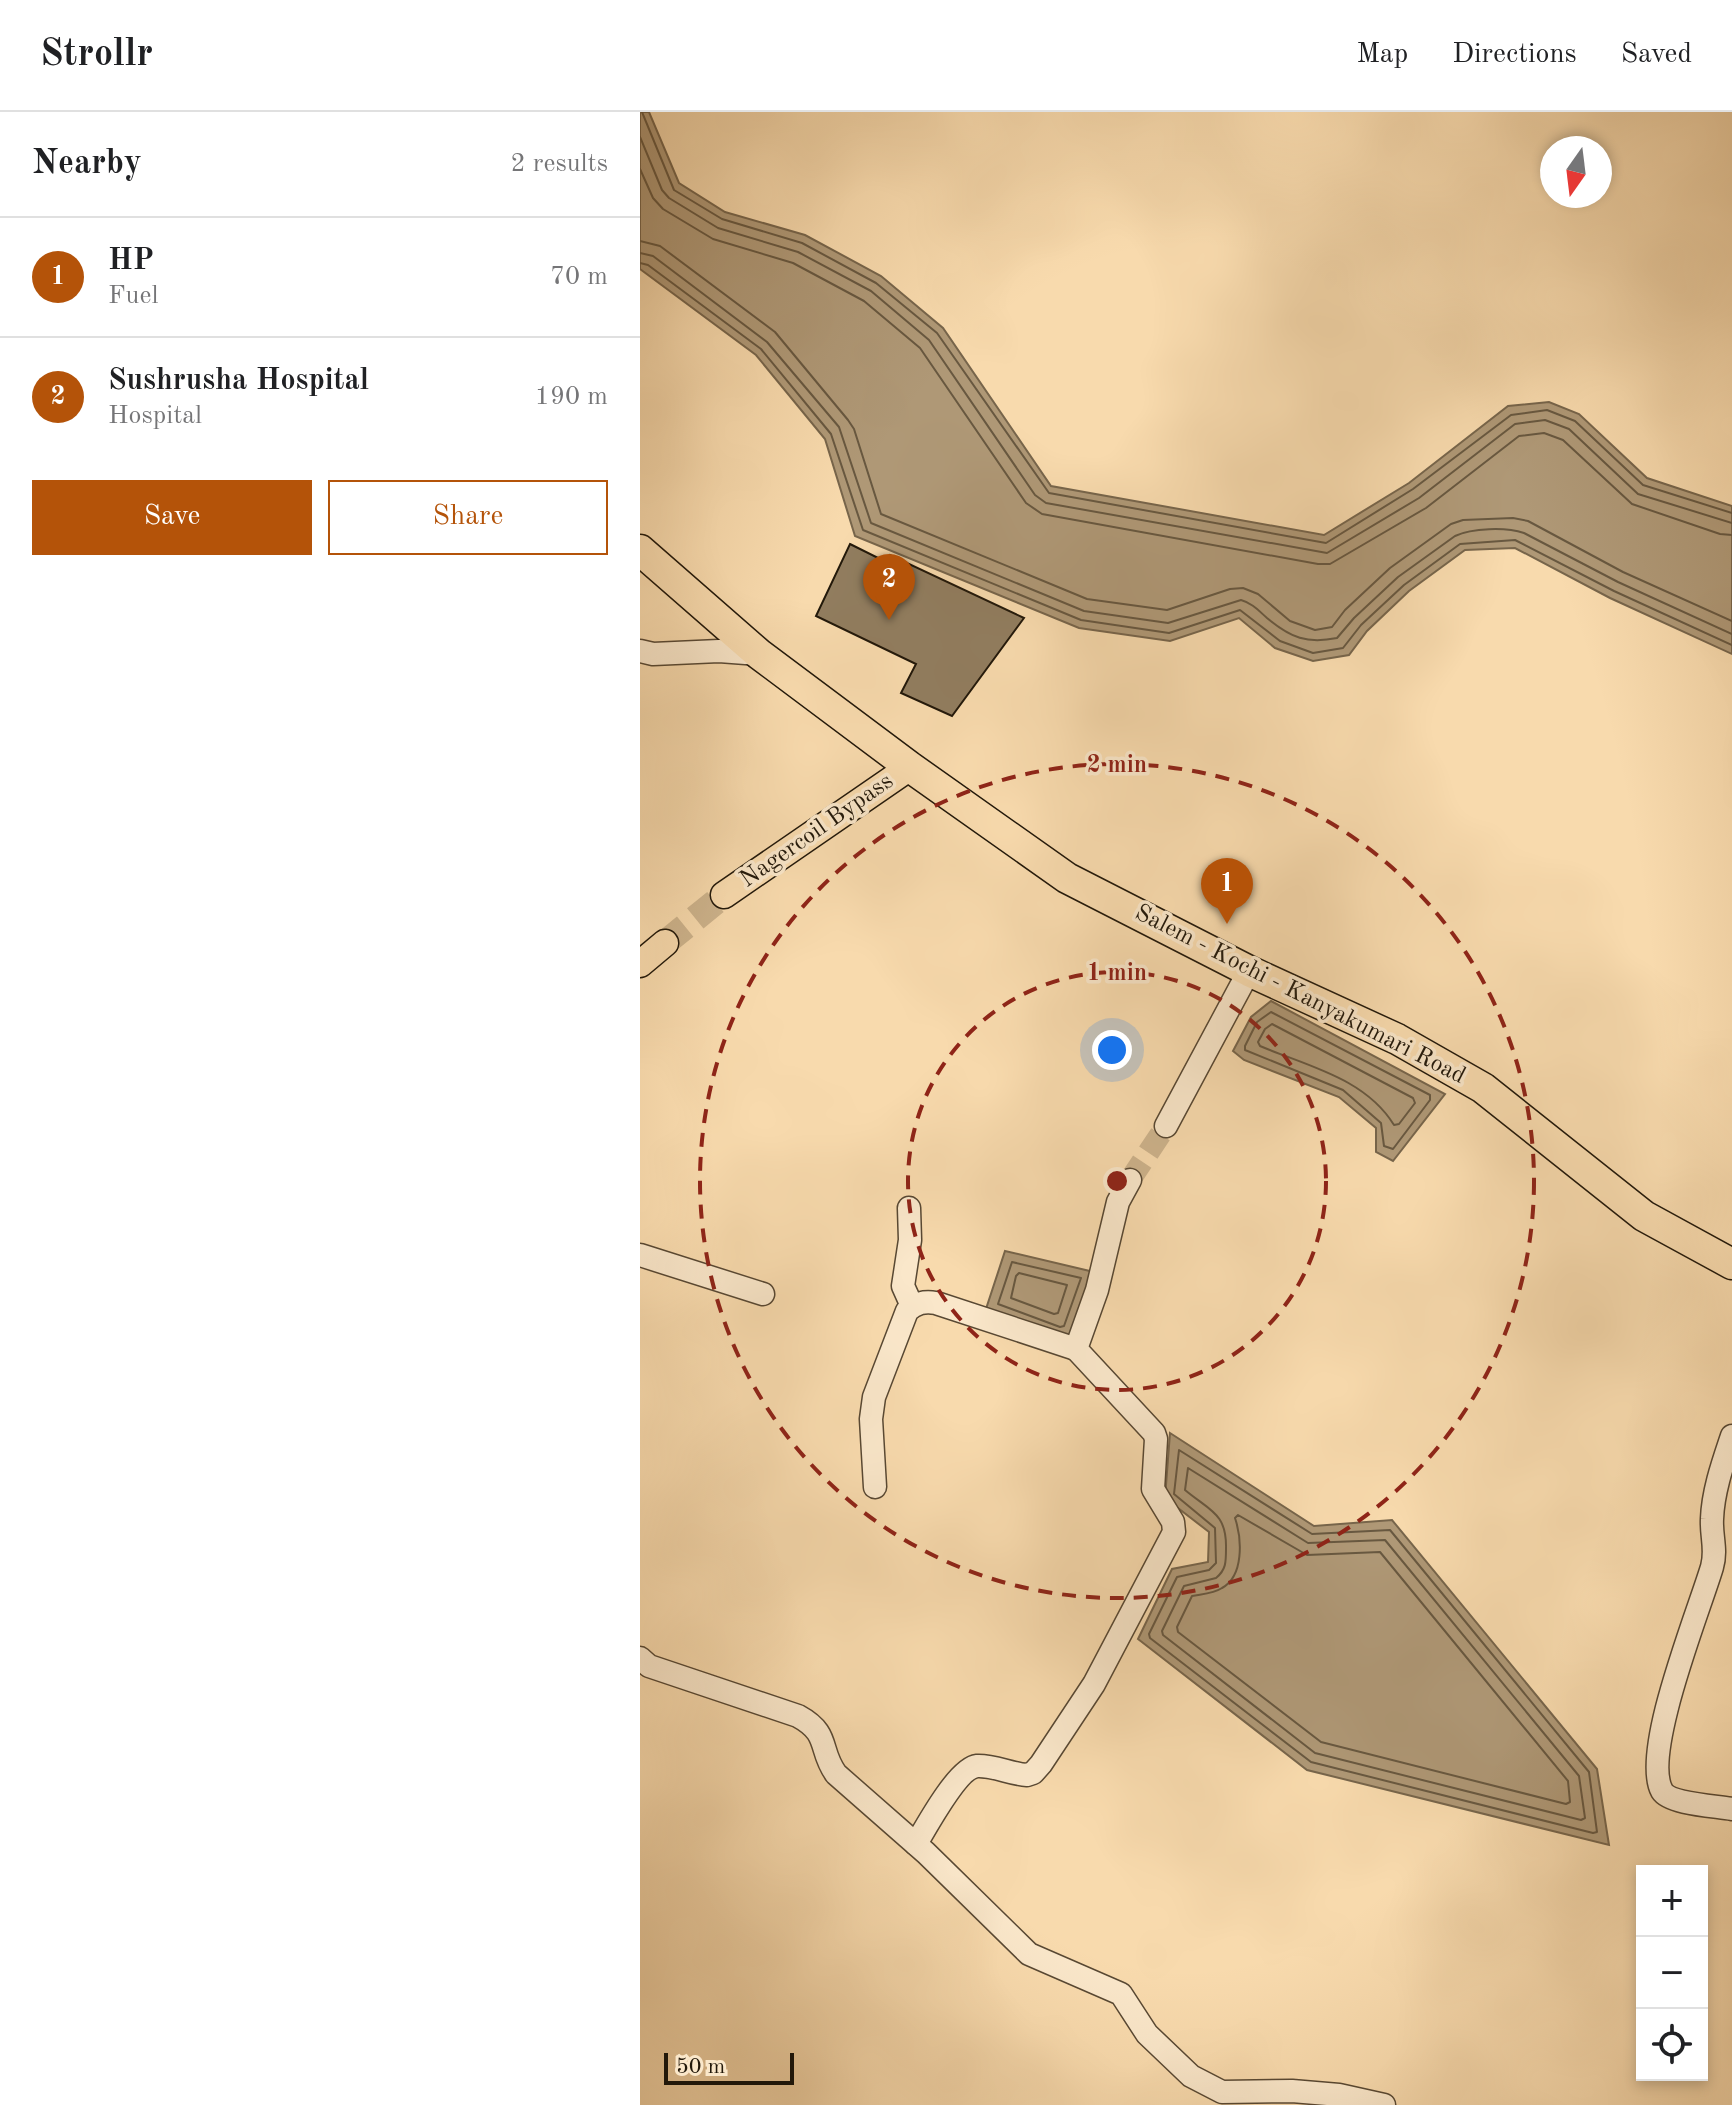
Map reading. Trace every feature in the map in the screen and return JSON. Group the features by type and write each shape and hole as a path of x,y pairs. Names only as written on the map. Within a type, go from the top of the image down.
{"highway":[{"name":"Salem - Kochi - Kanyakumari Road","path":"640,550 759,654 910,767 1067,878 1249,971 1397,1039 1483,1088 1644,1216 1732,1264"}],"main road":[{"name":"Nagercoil Bypass","path":"724,895 910,767"},
{"path":"640,964 665,943"}],"street":[{"path":"640,651 653,654 719,651 759,654"},
{"path":"1166,1126 1249,971"},
{"path":"1076,1349 1097,1290 1118,1202 1130,1180"},
{"path":"909,1208 911,1229 903,1286 912,1306"},
{"path":"640,1255 763,1294"},
{"path":"875,1487 871,1419 874,1397 907,1311 912,1306 936,1303 1076,1349 1154,1433 1153,1489 1173,1522 1174,1532 1094,1684 1036,1769 1027,1775 978,1766 970,1769 937,1809 916,1844"},
{"path":"1732,1436 1713,1503 1711,1522 1715,1554 1660,1731 1658,1771 1662,1790 1672,1798 1732,1809"},
{"path":"640,1658 649,1666 798,1716 814,1725 836,1774 916,1844 1029,1954 1121,1994 1147,2034 1191,2076 1228,2098 1292,2091 1339,2095 1384,2105"}],"water":[{"path":"640,112 649,112 679,183 725,212 805,235 881,276 943,328 1051,486 1324,535 1409,483 1508,406 1549,402 1579,414 1647,478 1732,506 1732,654 1610,598 1515,548 1465,550 1409,591 1367,631 1349,655 1313,661 1275,648 1239,618 1170,641 1079,628 855,536 825,439 756,355 640,269"},
{"path":"1271,1001 1445,1094 1393,1161 1376,1152 1376,1128 1339,1097 1244,1060 1233,1051 1251,1017"},
{"path":"1005,1251 1094,1272 1068,1339 986,1309"},
{"path":"1170,1433 1314,1526 1392,1520 1597,1769 1609,1845 1307,1770 1138,1639 1172,1569 1208,1562 1209,1532 1165,1498"}],"building":[{"path":"850,544 886,562 890,555 1024,618 952,716 901,693 916,664 816,616"}],"tunnel":[{"path":"665,943 724,895"},
{"path":"1130,1180 1166,1126"}],"place":[{"name":"Sushrusha Hospital","path":"889,620"},
{"name":"HP","path":"1227,924"}]}
